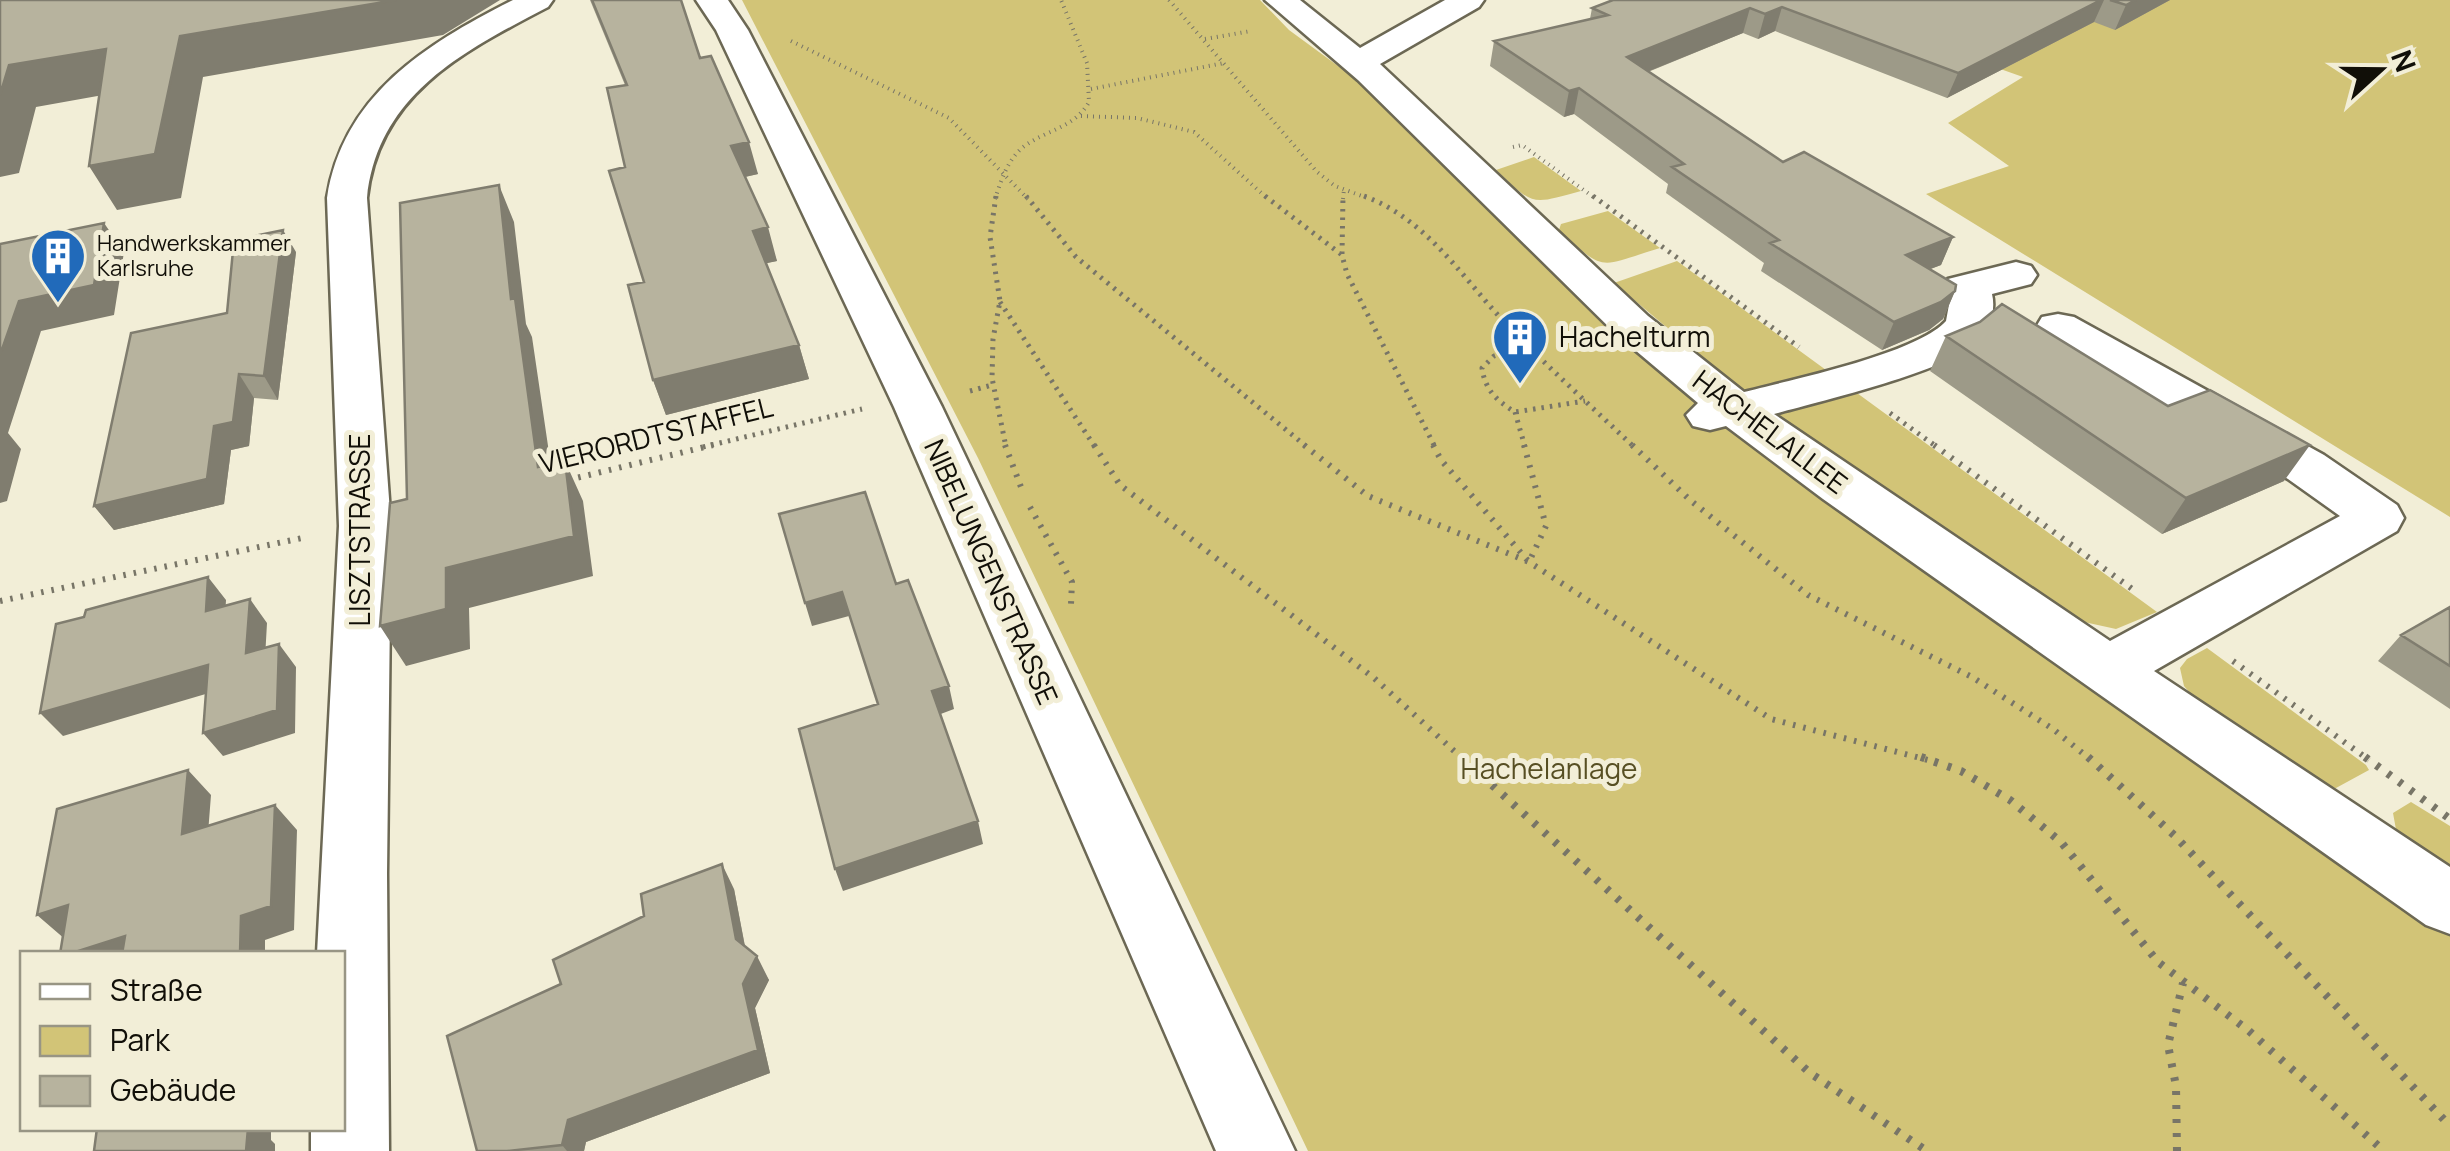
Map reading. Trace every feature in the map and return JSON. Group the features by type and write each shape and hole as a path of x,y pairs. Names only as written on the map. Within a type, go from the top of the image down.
{"street":[{"name":"LISZTSTRASSE","path":"350,1151 353,874 365,526 348,198 351,162 367,129 392,97 421,71 481,30 538,0"},
{"name":"HACHELALLEE","path":"1281,0 1357,63 1723,412 1841,487 2450,904"},
{"path":"1357,63 1468,0"},
{"name":"NIBELUNGENSTRASSE","path":"722,15 912,397 1256,1151"},
{"path":"1723,412 1946,343 1960,336 1971,316 1972,298 1963,288 2016,275"},
{"path":"2058,328 2306,467 2378,518 2107,670"}],"path":[{"path":"1022,490 1002,445 996,416 993,337 1000,302 990,220 1016,154 1080,116 1088,104 1091,89 1085,60 1061,0"},
{"path":"1170,0 1317,172 1344,190 1382,201 1408,216 1526,344 1690,500 1777,573 1808,595 1972,677 2053,729 2090,759 2174,835 2450,1126"},
{"path":"722,15 784,38 948,118 1007,174 1076,257 1368,496 1528,562 1770,719 1833,738 1908,753 1962,772 2010,800 2062,842 2132,934 2183,984 2249,1031 2384,1151"},
{"path":"1091,89 1225,63"},
{"path":"1080,116 1137,118 1194,132 1310,234 1342,255"},
{"path":"1344,190 1340,221 1346,274 1441,460 1528,562"},
{"path":"1000,302 1120,485 1374,678 1810,1072 1926,1151"},
{"path":"1526,344 1494,356 1482,368 1484,385 1515,412 1546,526 1528,562"},
{"name":"VIERORDTSTAFFEL","path":"565,480 912,397"},
{"path":"1515,412 1586,401"},
{"path":"1029,506 1072,582 1072,601 1064,622 1034,668"},
{"path":"0,601 365,526"},
{"path":"2184,626 2450,819"},
{"path":"2177,1151 2176,1086 2168,1044 2183,984"}],"green space":[{"name":"Hachelanlage","path":"742,0 1260,0 1289,30 1364,85 1624,338 2450,934 2450,1151 1308,1151 978,458"},
{"path":"1805,0 2450,0 2450,517 1926,194 2009,166 1948,123 2023,77"},
{"path":"1534,157 1581,191 1552,199 1534,199 1496,170"},
{"path":"1608,211 1660,248 1605,263 1586,254 1559,230 1561,224"},
{"path":"1677,261 1826,370 1761,393 1741,390 1614,283"},
{"path":"1846,385 2157,612 2116,629 2075,620 1779,418 1780,408"},
{"path":"2207,648 2369,770 2336,788 2322,786 2197,701 2184,686 2180,668 2187,659"},
{"path":"2411,802 2450,826 2450,871 2397,835 2393,813"}],"building":[{"path":"0,0 396,0 180,36 155,154 89,166 106,49 9,65 0,95"},
{"path":"592,0 681,0 700,58 711,56 749,142 731,146 768,227 753,231 799,345 653,380 628,285 644,282 609,171 625,167 607,88 627,85"},
{"path":"1613,0 2101,0 1958,73 1782,7 1765,14 1750,8 1627,57 1783,162 1804,152 1953,237 1906,255 1956,285 1955,291 1941,302 1894,322 1770,243 1779,240 1672,167 1684,164 1579,88 1569,91 1494,41 1608,15 1592,8"},
{"path":"2110,0 2136,0 2126,5"},
{"path":"499,185 511,299 515,298 538,467 565,461 574,536 446,568 446,609 380,626 390,503 407,499 400,203"},
{"path":"104,223 94,285 19,301 0,355 0,244"},
{"path":"283,230 264,376 239,374 233,422 214,426 207,479 94,506 131,333 227,313 234,240"},
{"path":"2002,304 2168,406 2210,390 2310,445 2186,498 1946,336 1980,322"},
{"path":"865,492 896,584 908,580 949,686 932,691 978,821 835,869 799,729 878,704 842,592 805,603 779,514"},
{"path":"208,577 206,611 250,599 246,653 279,644 277,710 203,733 208,665 40,713 56,624 84,617 86,610"},
{"path":"2450,607 2450,666 2401,635"},
{"path":"188,770 182,834 275,805 271,906 241,916 240,951 122,951 125,936 78,951 60,951 68,905 37,915 57,809"},
{"path":"722,864 736,939 757,956 743,984 758,1050 568,1120 562,1145 477,1151 447,1036 561,984 553,960 644,916 641,894"},
{"path":"97,1131 248,1131 246,1151 94,1151"}],"place":[{"name":"Handwerkskammer Karlsruhe","path":"58,305"},
{"name":"Hachelturm","path":"1520,386"}]}
